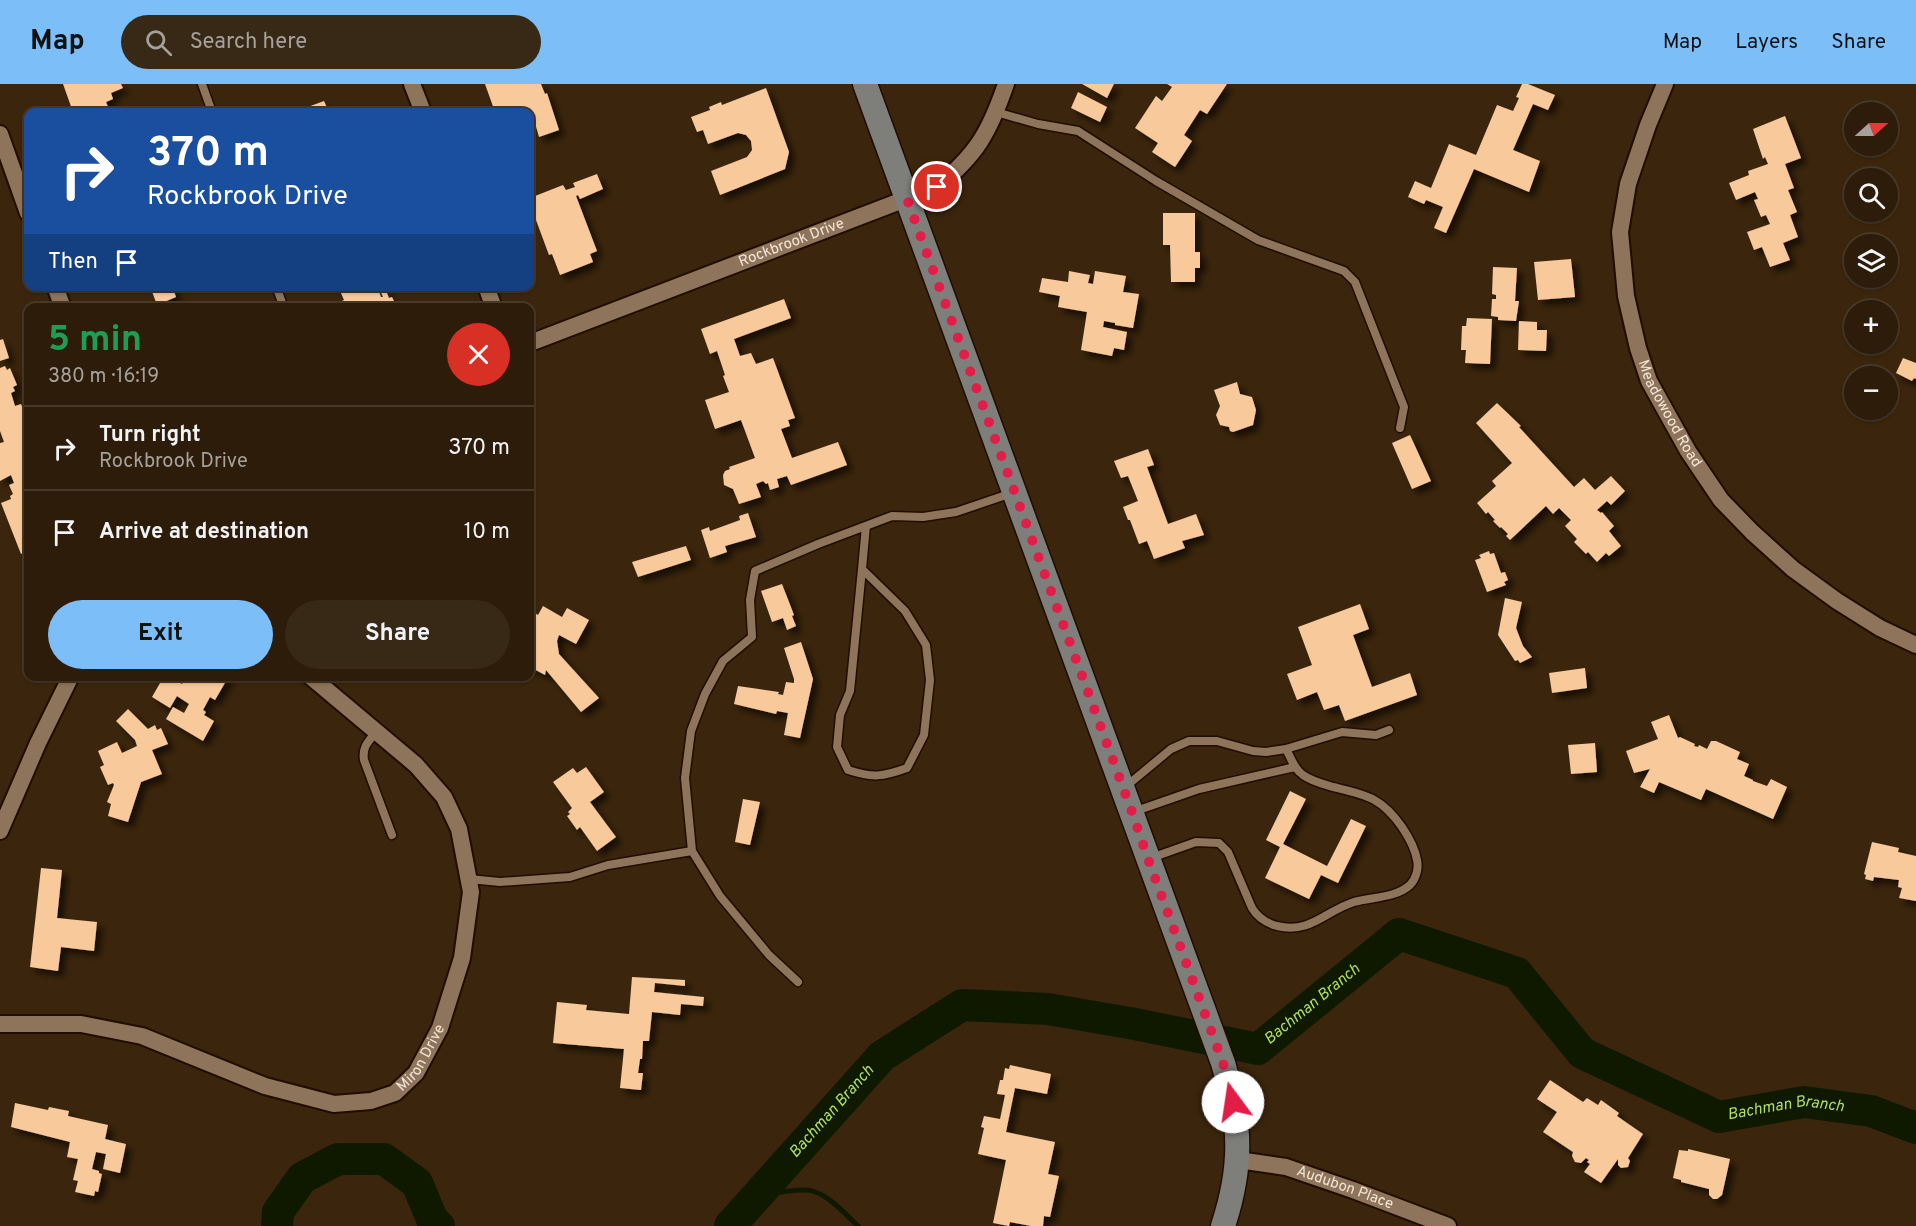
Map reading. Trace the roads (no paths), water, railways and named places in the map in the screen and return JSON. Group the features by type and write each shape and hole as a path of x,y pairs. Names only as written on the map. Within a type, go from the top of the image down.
{"street":[{"path":"412,84 421,108"},
{"path":"865,84 1223,1063 1236,1116 1238,1160 1232,1200 1223,1226"},
{"name":"Rockbrook Drive","path":"534,341 937,187 972,155 986,134 1006,84"},
{"name":"Meadowood Road","path":"1665,84 1628,184 1620,232 1626,296 1638,348 1649,381 1688,451 1720,500 1752,532 1793,569 1837,601 1880,628 1916,645"},
{"path":"0,134 24,202"},
{"path":"0,831 38,743 69,681"},
{"name":"Miron Drive","path":"0,1024 81,1024 142,1036 264,1086 334,1104 370,1101 395,1093 416,1073 440,1028 462,958 471,892 459,829 444,797 416,765 316,681"},
{"name":"Audubon Place","path":"1238,1160 1286,1167 1448,1226"}],"lane":[{"path":"202,84 211,108"},
{"path":"996,112 1038,124 1078,131 1156,182 1258,240 1344,271 1355,282 1404,407 1400,428"},
{"path":"798,981 769,955 720,896 692,851 685,778 691,731 705,694 723,661 752,637 750,600 755,571 892,516 923,517 956,512 1015,492"},
{"path":"862,569 905,611 926,645 930,680 924,735 907,768 888,775 867,776 848,770 837,747 840,715 850,691 866,526"},
{"path":"1124,788 1171,749 1189,741 1217,741 1253,751 1266,752 1342,732 1376,735 1389,730"},
{"path":"376,732 365,744 364,760 392,835"},
{"path":"1148,859 1196,842 1219,843 1228,852 1257,916 1267,923 1287,927 1304,927 1350,903 1400,892 1408,887 1414,881 1417,860 1408,835 1392,813 1380,802 1366,796 1304,776 1294,767 1286,748"},
{"path":"1132,812 1199,789 1294,767"},
{"path":"469,879 500,882 570,877 608,865 692,851"}],"waterway":[{"name":"Bachman Branch","path":"730,1226 882,1056 962,1005 1048,1009 1258,1049 1399,934 1517,973 1582,1053 1719,1117 1804,1102 1871,1111 1916,1128"},
{"name":"Bachman Branch","path":"277,1226 278,1212 302,1178 338,1159 384,1159 417,1183 432,1219 439,1226"},
{"path":"757,1196 793,1190 813,1191 832,1202 858,1226"}]}
